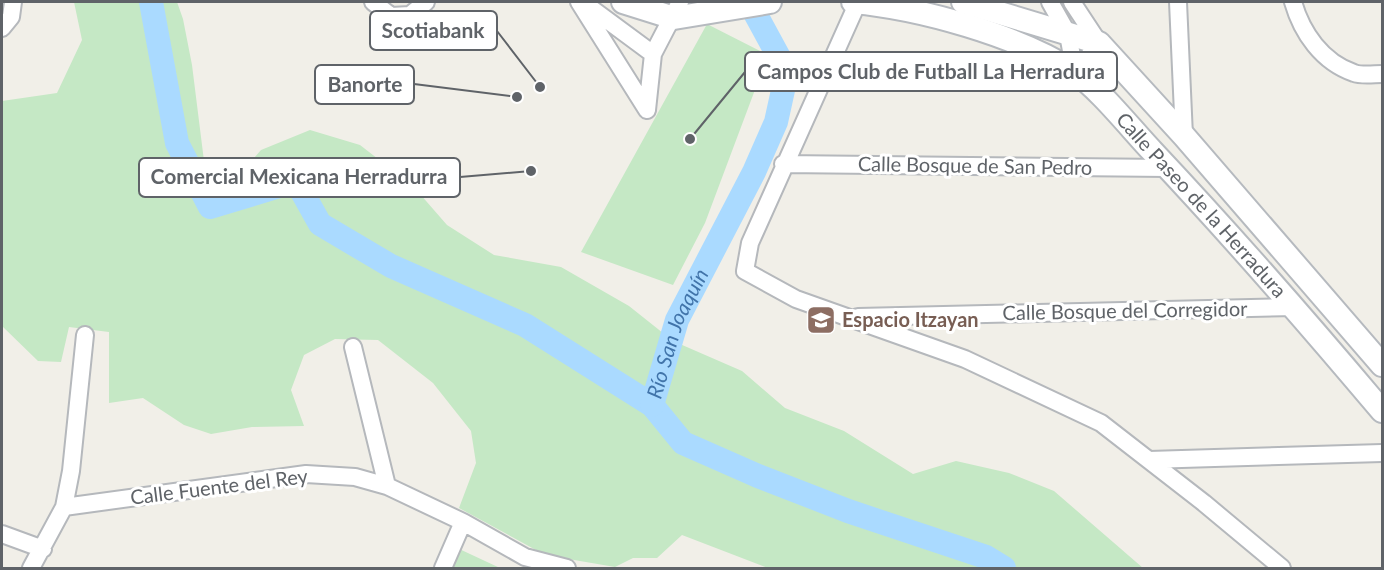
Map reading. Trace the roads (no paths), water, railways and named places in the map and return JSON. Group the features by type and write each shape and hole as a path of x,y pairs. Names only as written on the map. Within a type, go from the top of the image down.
{"main road":[{"path":"623,2 677,10 711,12 770,2"},
{"name":"Calle Paseo de la Herradura","path":"853,2 957,22 1044,55 1076,73 1168,168 1295,307 1383,411"},
{"name":"Calle Paseo de la Herradura","path":"963,2 1098,44 1184,136 1383,365"},
{"path":"1098,94 1108,83 1116,80 1133,81"}],"street":[{"path":"2,28 11,17 13,2"},
{"path":"373,2 391,16 410,15 426,2"},
{"path":"581,2 653,54"},
{"path":"581,2 647,110 653,54 677,10"},
{"path":"858,2 783,164 750,243 745,271 796,299 965,359 1101,423 1282,568"},
{"path":"1050,2 1068,34 1076,73"},
{"path":"1072,2 1098,44 1076,73"},
{"path":"1178,2 1184,136"},
{"path":"1293,2 1298,20 1323,56 1356,74 1383,74"},
{"name":"Calle Bosque de San Pedro","path":"783,164 1168,168"},
{"name":"Calle Bosque del Corregidor","path":"847,317 1295,307"},
{"path":"32,568 64,507 71,471 85,335"},
{"path":"354,347 387,486"},
{"path":"1149,460 1383,453"},
{"name":"Calle Fuente del Rey","path":"64,507 306,474 355,477 387,486 464,522 525,557 567,568"},
{"path":"443,568 464,522"},
{"path":"2,534 43,549"}],"waterway":[{"path":"151,2 177,143 210,207 296,181 320,224 391,266 525,325 652,405 683,443 758,476 848,511 986,557 1004,568"},
{"name":"Río San Joaquín","path":"652,405 677,320 754,172 776,122 787,72 749,2"}],"place":[{"name":"Scotiabank","path":"540,87"},
{"name":"Banorte","path":"517,97"},
{"name":"Campos Club de Futball La Herradura","path":"690,139"},
{"name":"Comercial Mexicana Herradurra","path":"531,171"},
{"name":"Espacio Itzayan","path":"821,320"}]}
